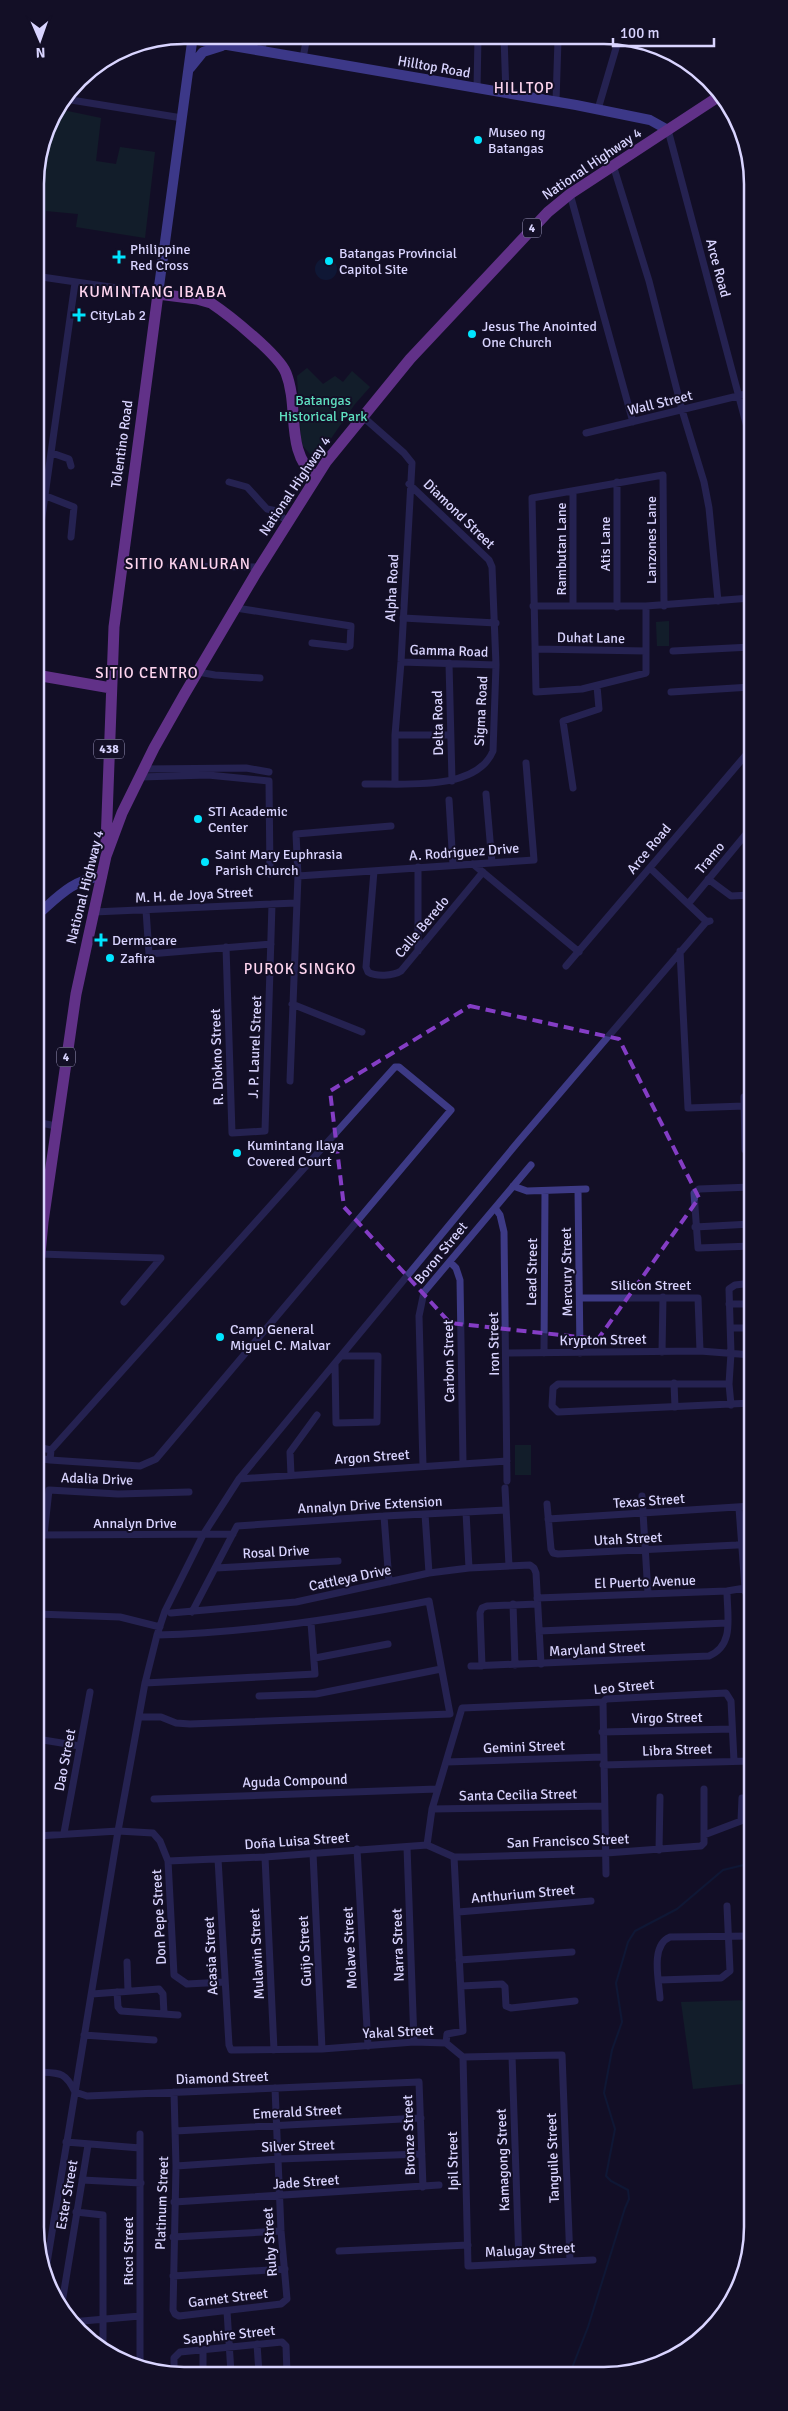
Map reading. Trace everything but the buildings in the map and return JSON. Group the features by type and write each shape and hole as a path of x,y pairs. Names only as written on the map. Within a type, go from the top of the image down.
{"main road":[{"name":"National Highway 4","path":"44,1222 56,1126 75,1003 106,856 122,813 154,748 260,567 316,478 362,416 410,359 548,212 570,194 715,99"},
{"path":"158,294 197,298 211,303 283,367 290,390 296,448 308,470 316,478"},
{"name":"Tolentino Road","path":"106,856 114,627 158,294"},
{"path":"44,676 111,688"},
{"path":"107,810 122,813"}],"street":[{"name":"Tolentino Road","path":"158,294 192,44"},
{"name":"Hilltop Road","path":"224,44 598,109 650,120 668,130"},
{"path":"262,51 263,44"},
{"path":"303,58 306,44"},
{"path":"477,89 478,44"},
{"path":"504,44 506,94"},
{"path":"556,101 558,44"},
{"path":"598,109 617,44"},
{"path":"188,70 203,52 211,48 228,45"},
{"path":"72,101 182,118"},
{"name":"Arce Road","path":"668,130 744,417"},
{"path":"613,165 649,281 682,410 704,482 709,508 718,601"},
{"path":"570,194 633,422"},
{"path":"44,277 158,294"},
{"path":"44,505 75,282"},
{"name":"Wall Street","path":"586,433 744,395"},
{"name":"Alpha Road","path":"362,416 411,459 402,662 395,735 395,783"},
{"path":"52,453 69,459 71,466"},
{"name":"Lanzones Lane","path":"617,482 663,475 667,605"},
{"path":"229,482 247,487 267,509 277,511 283,518 289,520"},
{"path":"617,482 532,498 536,692 562,691 597,686 646,673 646,606"},
{"name":"Atis Lane","path":"617,482 617,607"},
{"name":"Diamond Street","path":"409,484 489,560 492,567 496,622"},
{"name":"Rambutan Lane","path":"573,491 573,606"},
{"path":"46,496 74,507 71,537"},
{"path":"171,566 260,567"},
{"path":"533,606 646,606 744,599"},
{"path":"236,608 352,626 350,646 312,643"},
{"path":"403,618 496,622"},
{"name":"Sigma Road","path":"365,784 452,781 461,779 490,759 493,750 496,622"},
{"path":"673,651 744,647"},
{"name":"Duhat Lane","path":"535,649 646,651"},
{"name":"Gamma Road","path":"402,662 496,665"},
{"name":"Delta Road","path":"449,663 452,781"},
{"path":"198,672 215,676 260,678"},
{"path":"573,788 563,721 599,709 597,686"},
{"path":"671,692 744,688"},
{"path":"395,735 450,735"},
{"name":"Arce Road","path":"566,966 744,757"},
{"name":"A. Rodriguez Drive","path":"298,876 534,860 526,763"},
{"path":"142,773 246,768 269,772"},
{"path":"142,773 269,781 270,874"},
{"path":"486,794 492,863"},
{"path":"449,800 453,865"},
{"path":"290,1081 298,876 296,834 391,826"},
{"name":"Tramo","path":"688,904 744,836"},
{"path":"473,864 579,952"},
{"path":"418,867 418,951"},
{"path":"47,2259 118,1831 146,1683 160,1627 203,1535 239,1478 518,1142 680,951 709,921 650,868"},
{"name":"Calle Beredo","path":"374,871 368,972 373,974 397,973 418,951 483,872"},
{"path":"44,909 68,888 85,878 102,876"},
{"path":"708,879 731,896 744,895"},
{"name":"M. H. de Joya Street","path":"94,912 296,903"},
{"name":"J. P. Laurel Street","path":"265,1131 272,904"},
{"path":"146,910 149,954 271,944"},
{"name":"R. Diokno Street","path":"226,947 232,1133 265,1131"},
{"path":"680,951 688,1108 744,1106 744,1097"},
{"path":"292,1004 362,1032"},
{"path":"44,1459 50,1460 140,1466 156,1459 451,1110 399,1067 395,1067 51,1450 50,1460"},
{"path":"44,1124 56,1126"},
{"name":"Boron Street","path":"422,1466 420,1308 424,1292 531,1165"},
{"path":"513,1186 523,1191 586,1189"},
{"path":"744,1187 696,1190 695,1227 697,1245 702,1249 744,1246"},
{"name":"Mercury Street","path":"578,1190 580,1354"},
{"name":"Lead Street","path":"544,1353 545,1191"},
{"name":"Iron Street","path":"495,1208 500,1215 504,1232 507,1353 506,1510 509,1566"},
{"path":"695,1227 744,1224"},
{"path":"44,1254 161,1258 124,1302"},
{"name":"Carbon Street","path":"450,1262 456,1268 460,1280 463,1463"},
{"path":"731,1405 729,1384 731,1328 729,1289 731,1286 744,1285"},
{"name":"Silicon Street","path":"580,1298 698,1298 700,1351"},
{"path":"662,1352 663,1298"},
{"path":"730,1304 744,1304"},
{"path":"731,1328 744,1328"},
{"name":"Krypton Street","path":"507,1353 580,1354 700,1351 744,1354"},
{"path":"335,1364 336,1423 377,1422 378,1356 342,1356"},
{"path":"674,1383 675,1407"},
{"path":"729,1384 558,1384 553,1388 552,1406 558,1412 744,1404"},
{"path":"291,1475 290,1452 317,1416"},
{"path":"44,1448 51,1450"},
{"name":"Argon Street","path":"239,1478 507,1461"},
{"name":"Adalia Drive","path":"44,1515 49,1490 118,1494 190,1492"},
{"path":"642,1496 648,1594"},
{"name":"Utah Street","path":"547,1504 553,1553 646,1551 744,1543"},
{"name":"Texas Street","path":"548,1519 744,1507"},
{"path":"740,1508 744,1588"},
{"name":"Annalyn Drive Extension","path":"233,1534 236,1526 506,1510"},
{"path":"466,1512 469,1568"},
{"path":"425,1514 429,1574"},
{"path":"384,1516 389,1582"},
{"path":"192,1612 233,1534"},
{"name":"Annalyn Drive","path":"44,1535 233,1534"},
{"name":"Rosal Drive","path":"216,1568 338,1561"},
{"name":"Cattleya Drive","path":"171,1613 296,1602 429,1574 469,1568 530,1565 534,1568 537,1601"},
{"name":"El Puerto Avenue","path":"482,1666 480,1613 482,1608 537,1601 727,1591 744,1588"},
{"path":"539,1631 727,1623 727,1591"},
{"path":"139,1717 161,1717 176,1723 190,1724 450,1714 429,1601 311,1623 257,1629 157,1635"},
{"path":"537,1601 541,1664"},
{"path":"513,1604 515,1665"},
{"path":"44,1614 120,1617 160,1627"},
{"path":"146,1683 315,1674 311,1623"},
{"name":"Maryland Street","path":"471,1666 709,1656 722,1649 727,1640 727,1623"},
{"path":"315,1658 388,1644"},
{"path":"259,1696 316,1694 441,1669"},
{"name":"Dao Street","path":"64,1833 90,1692"},
{"name":"Leo Street","path":"446,1762 462,1708 603,1702 606,1699 726,1693 731,1701 734,1761"},
{"path":"603,1702 602,1732 606,1874"},
{"name":"Virgo Street","path":"602,1732 732,1729"},
{"path":"44,1740 80,1746"},
{"name":"Gemini Street","path":"446,1762 603,1757"},
{"name":"Libra Street","path":"603,1765 744,1761"},
{"path":"427,1845 432,1809 446,1762"},
{"name":"Aguda Compound","path":"154,1799 437,1789"},
{"path":"704,1790 704,1835 741,1821 742,1798"},
{"path":"659,1850 660,1797"},
{"name":"Santa Cecilia Street","path":"432,1809 604,1806"},
{"name":"Don Pepe Street","path":"44,1835 118,1831 153,1833 160,1841 168,1861 174,1975 181,1982 187,1984 225,1982"},
{"name":"San Francisco Street","path":"427,1845 454,1856 606,1853 701,1846 704,1843 704,1835"},
{"name":"Doña Luisa Street","path":"168,1861 265,1857 427,1845"},
{"name":"Narra Street","path":"407,1847 414,2042"},
{"name":"Molave Street","path":"357,1850 368,2046"},
{"name":"Guijo Street","path":"313,1853 322,2049"},
{"path":"446,2043 447,2034 463,2031 454,1856"},
{"name":"Mulawin Street","path":"265,1857 274,2050"},
{"name":"Acasia Street","path":"218,1859 229,2045 231,2050"},
{"name":"Anthurium Street","path":"458,1912 591,1901"},
{"path":"659,1980 722,1978 727,1976 730,1971 727,1906"},
{"path":"660,1998 658,1950 667,1938 744,1937"},
{"path":"459,1960 572,1952"},
{"path":"127,1962 128,1991"},
{"path":"461,1986 502,1984 505,1987 506,2006 511,2008 575,2001"},
{"path":"92,1994 162,1990 164,2014"},
{"path":"117,1992 118,2007 121,2011 178,2015"},
{"path":"84,2035 154,2040"},
{"name":"Yakal Street","path":"231,2050 322,2049 414,2042 446,2043 463,2057"},
{"name":"Tanguile Street","path":"512,2056 562,2055 570,2261"},
{"path":"463,2057 512,2056"},
{"name":"Kamagong Street","path":"512,2056 519,2263"},
{"name":"Ipil Street","path":"463,2057 468,2266"},
{"path":"44,2072 63,2074 68,2078 75,2092"},
{"name":"Diamond Street","path":"75,2092 88,2096 419,2082"},
{"name":"Bronze Street","path":"419,2082 423,2187"},
{"name":"Ruby Street","path":"275,2088 279,2196 287,2299 285,2302"},
{"name":"Platinum Street","path":"174,2092 176,2166 172,2276 175,2314"},
{"name":"Emerald Street","path":"175,2131 421,2118"},
{"name":"Ricci Street","path":"140,2134 140,2360"},
{"path":"66,2142 140,2148"},
{"name":"Ester Street","path":"63,2297 88,2145"},
{"name":"Silver Street","path":"176,2166 279,2159 422,2154"},
{"path":"82,2180 141,2184"},
{"name":"Jade Street","path":"174,2202 439,2185"},
{"path":"76,2212 104,2215 102,2340"},
{"path":"174,2237 281,2231"},
{"path":"339,2252 468,2245"},
{"name":"Malugay Street","path":"468,2266 593,2260"},
{"path":"172,2276 285,2269"},
{"name":"Garnet Street","path":"175,2314 179,2316 227,2311 285,2302"},
{"path":"227,2311 230,2367"},
{"path":"81,2321 140,2316"},
{"name":"Sapphire Street","path":"175,2367 176,2354 180,2352 285,2343 287,2367"},
{"path":"257,2344 259,2367"},
{"path":"202,2350 203,2367"}],"highlighted area":[{"path":"470,1006 619,1039 699,1198 598,1339 450,1323 344,1207 330,1091"}],"green space":[{"path":"65,111 101,118 96,161 116,164 120,147 155,152 145,238 76,227 78,214 46,211 44,234 45,166 51,139"},
{"name":"Batangas Historical Park","path":"307,368 323,384 335,376 343,382 352,371 370,387 318,454 310,454 303,446 301,438 297,376"},
{"path":"669,621 669,646 657,646 656,622"},
{"path":"515,1445 531,1445 531,1475 515,1475"},
{"path":"744,2000 744,2084 693,2089 681,2002"}],"water":[{"path":"326,258 334,261 337,269 334,277 326,280 318,277 315,269 318,261"}],"waterway":[{"path":"572,2367 588,2327 629,2199 628,2190 611,2181 606,2176 615,2129 604,2093 612,2050 622,2022 616,1983 628,1942 635,1931 677,1909 723,1870 744,1865"}],"place":[{"name":"Museo ng Batangas","path":"478,140"},
{"name":"Philippine Red Cross","path":"119,257"},
{"name":"Batangas Provincial Capitol Site","path":"329,261"},
{"name":"CityLab 2","path":"79,315"},
{"name":"Jesus The Anointed One Church","path":"472,334"},
{"name":"STI Academic Center","path":"198,819"},
{"name":"Saint Mary Euphrasia Parish Church","path":"205,862"},
{"name":"Dermacare","path":"101,940"},
{"name":"Zafira","path":"110,958"},
{"name":"Kumintang Ilaya Covered Court","path":"237,1153"},
{"name":"Camp General Miguel C. Malvar","path":"220,1337"}],"district":[{"name":"HILLTOP","path":"524,88"},
{"name":"KUMINTANG IBABA","path":"153,292"},
{"name":"SITIO KANLURAN","path":"188,564"},
{"name":"SITIO CENTRO","path":"147,673"},
{"name":"PUROK SINGKO","path":"300,969"}]}
